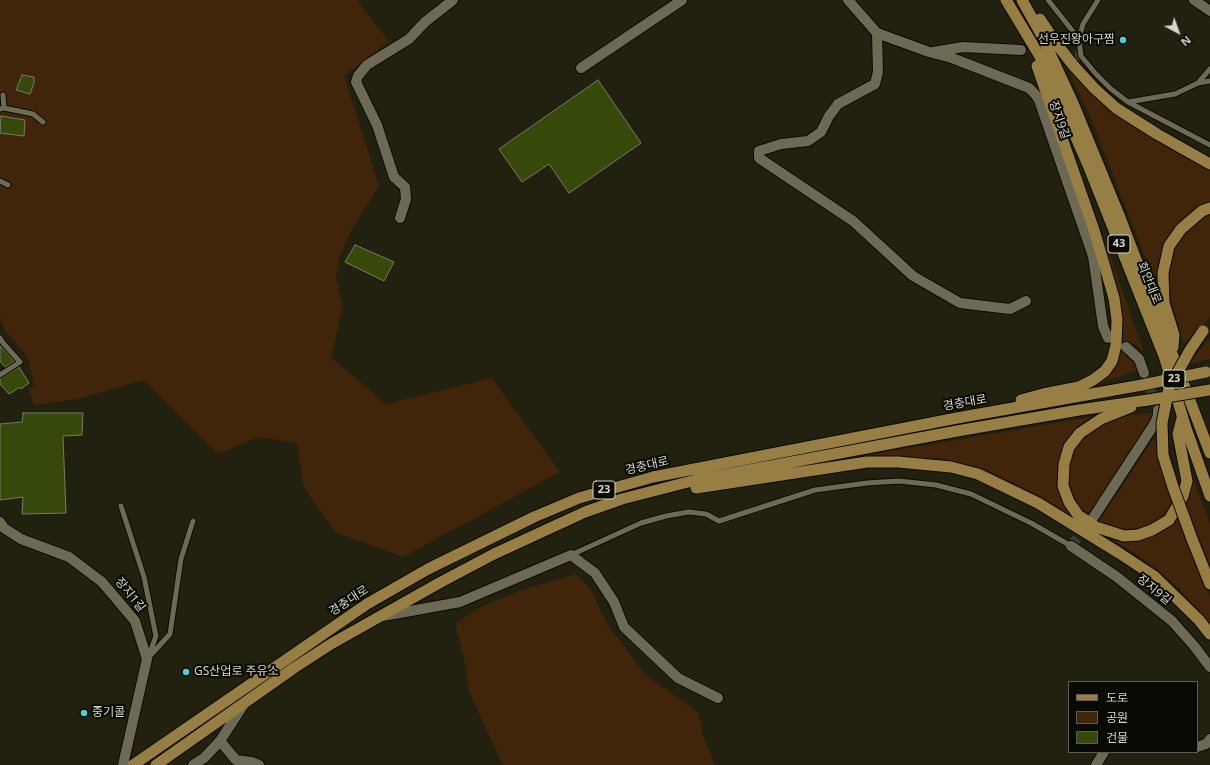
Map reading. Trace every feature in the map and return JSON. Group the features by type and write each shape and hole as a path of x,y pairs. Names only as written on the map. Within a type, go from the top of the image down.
{"main road":[{"name":"회안대로","path":"1006,0 1025,31 1050,78 1088,166 1164,356 1182,417 1210,496"},
{"name":"회안대로","path":"1022,0 1041,34 1073,103 1119,215 1210,453"},
{"path":"1026,0 1059,47 1094,88 1116,108 1157,134 1210,164"},
{"path":"957,418 1043,394 1079,388 1105,371 1112,360 1116,345 1117,320 1114,298 1094,230 1025,31"},
{"path":"1173,353 1174,335 1164,303 1163,273 1169,246 1181,229 1202,211 1210,208"},
{"path":"1210,326 1203,331 1190,350 1169,388 1162,423 1163,454 1173,487 1210,584"},
{"name":"경충대로","path":"133,765 367,604 435,566 540,514 579,498 653,477 957,418 1142,385 1209,371"},
{"name":"23","path":"156,765 312,656 379,616 494,554 586,512 622,499 696,480 957,431 1079,410 1210,390"},
{"path":"1148,400 1101,419 1080,433 1069,447 1064,464 1063,486 1069,502 1078,514 1096,528 1124,536 1138,535 1152,530 1169,520 1184,496 1187,481 1178,434 1182,417"},
{"path":"1200,426 1210,441"},
{"path":"622,499 867,462 898,462 951,466 978,474 1038,503 1120,552 1154,576 1199,620 1210,634"}],"street":[{"path":"400,218 406,199 405,187 394,177 377,125 356,82 358,76 367,65 409,39 425,22 453,0"},
{"path":"581,68 682,0"},
{"name":"장지9길","path":"848,0 877,33 959,61 1029,88 1035,94 1039,100 1093,256 1103,326 1108,338"},
{"path":"1194,0 1210,11"},
{"path":"877,33 878,72 875,84 838,104 821,132 808,141 781,144 759,151 759,158 853,221 913,276 960,303 1010,309 1026,301"},
{"path":"929,52 963,47 1021,50"},
{"path":"1126,347 1139,359 1144,373"},
{"path":"1093,518 1155,423 1158,410"},
{"name":"장지1길","path":"0,522 4,528 21,539 69,557 102,582 135,621 148,659"},
{"name":"장지9길","path":"1071,546 1117,577 1172,621 1210,666"},
{"path":"379,616 460,602 571,555 595,573 614,602 624,627 678,678 718,698"},
{"path":"124,765 148,659"},
{"path":"193,765 204,758 220,741 244,703"},
{"path":"1198,747 1206,744 1210,739"},
{"path":"220,741 237,763 251,762 259,765"},
{"path":"1096,765 1103,753"}],"lane":[{"path":"1048,0 1080,39"},
{"path":"1098,0 1083,24 1080,39 1081,56 1111,89 1128,102 1210,145"},
{"path":"1198,83 1210,69"},
{"path":"1128,102 1175,94 1198,83 1210,81"},
{"path":"3,95 2,109 33,114 43,122"},
{"path":"0,181 8,185"},
{"path":"0,338 20,362 0,374"},
{"path":"571,555 641,524 666,516 689,512 706,514 719,521 815,490 867,483 899,481 936,485 971,494 1031,523 1071,546"},
{"path":"121,506 144,576 156,636 148,659"},
{"path":"148,659 170,634 182,559 193,521"}],"green space":[{"path":"0,0 357,0 389,41 344,76 379,186 352,229 340,256 336,278 343,306 331,357 386,404 492,378 560,472 403,557 335,532 303,486 297,443 259,437 218,454 143,380 78,399 34,405 28,388 34,386 28,357 4,330 0,318"},
{"path":"1068,69 1107,105 1210,168 1210,202 1203,205 1185,218 1162,247 1158,269 1157,288 1090,116"},
{"path":"1210,215 1210,317 1184,345 1166,282 1175,248 1187,230 1203,218"},
{"path":"1103,235 1143,350 1137,345 1128,343 1123,350 1127,358 1138,365 1140,370 1084,388 1101,380 1117,365 1122,322 1115,283"},
{"path":"1210,338 1210,359 1190,364 1197,353"},
{"path":"1156,412 1155,418 1089,513 1098,520 1102,517 1155,436 1159,461 1172,506 1162,518 1142,528 1123,529 1105,527 1088,517 1078,507 1066,472 1070,455 1081,440 1098,426 1117,417"},
{"path":"1091,417 1077,428 1066,442 1059,461 1073,517 1042,497 985,469 939,458 827,462"},
{"path":"1193,479 1210,524 1210,565 1185,505"},
{"path":"1177,519 1210,597 1210,623 1177,586 1135,553 1112,540 1138,540 1163,531"},
{"path":"576,574 591,590 607,624 646,675 699,713 703,735 715,765 503,765 469,692 464,658 455,624 476,609 521,590"}],"building":[{"path":"22,75 34,77 34,83 30,94 16,90"},
{"path":"598,80 641,143 569,193 549,164 522,182 499,149"},
{"path":"1,116 25,120 24,136 0,133"},
{"path":"355,245 394,262 384,281 345,262"},
{"path":"0,346 14,361 5,367 0,361"},
{"path":"19,367 29,383 21,389 20,387 9,394 0,384 0,379"},
{"path":"23,413 83,413 82,435 63,436 66,513 22,514 23,497 0,500 0,424 22,422"}],"tunnel":[{"path":"1060,54 1081,56"},
{"path":"1144,373 1158,410"},
{"path":"1071,546 1088,524"}],"place":[{"name":"선우진왕아구찜","path":"1123,40"},
{"name":"GS산업로 주유소","path":"186,672"},
{"name":"중기콜","path":"84,713"}]}
